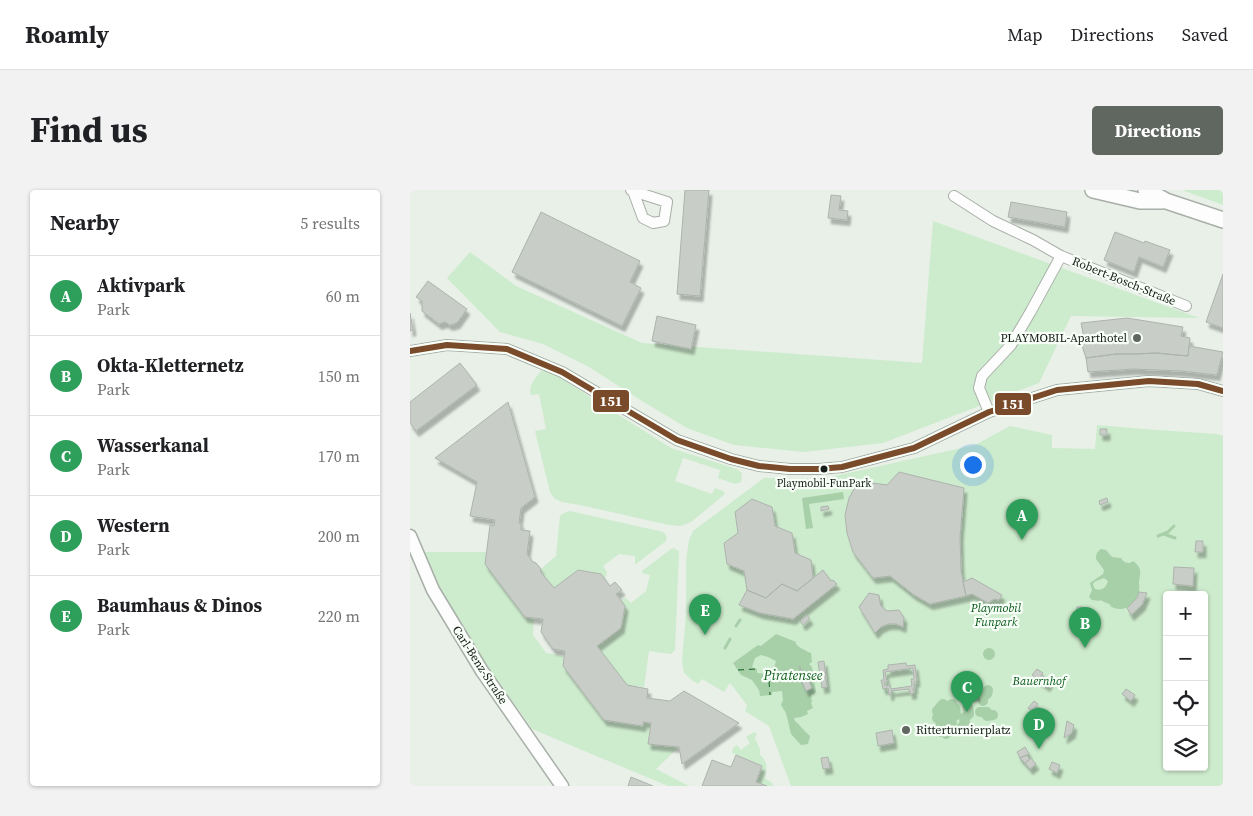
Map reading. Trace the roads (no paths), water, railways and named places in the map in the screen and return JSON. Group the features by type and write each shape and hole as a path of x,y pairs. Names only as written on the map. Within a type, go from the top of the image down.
{"main road":[{"path":"1093,190 1140,201 1166,201"},
{"path":"1146,190 1166,201 1223,220"}],"street":[{"name":"Robert-Bosch-Straße","path":"954,196 993,222 1033,240 1061,256 1186,306"},
{"name":"Robert-Bosch-Straße","path":"989,412 979,388 982,376 1011,345 1061,256"},
{"path":"410,351 447,346 507,348 562,372 677,440 731,459 759,466 790,469 842,467 914,448 989,412 1058,390 1149,381 1198,384 1223,391"},
{"name":"Carl-Benz-Straße","path":"410,536 433,590 477,663 562,786"}],"water":[{"path":"843,492 844,499 809,504 813,528 806,529 802,498"},
{"path":"1020,499 1024,501 1029,499 1034,504 1030,513 1020,511 1017,502"},
{"path":"1101,549 1106,550 1112,557 1121,558 1130,563 1133,561 1140,568 1139,593 1127,608 1114,608 1100,600 1092,600 1089,597 1092,590 1090,583 1103,574 1104,570 1096,559 1097,553","holes":["1104,578 1108,581 1102,589 1097,590 1093,585 1094,582"]},
{"name":"Piratensee","path":"776,634 796,642 799,647 811,653 812,662 809,664 812,667 816,692 811,695 813,708 807,711 808,714 794,718 810,736 808,744 801,745 791,734 786,713 781,705 783,700 782,691 772,692 772,695 760,696 759,690 752,680 741,675 733,663 758,645 761,646","holes":["761,655 776,661 772,669 773,674 770,674 770,681 768,681 768,674 757,673 757,669 752,667 755,658"]},
{"path":"987,648 991,648 995,654 991,660 987,660 983,656 983,652"}],"waterway":[{"path":"1158,536 1168,532 1174,526"},
{"path":"1164,534 1175,538"},
{"path":"736,626 740,620"},
{"path":"725,648 730,639"},
{"path":"983,701 983,697 987,694 988,690"},
{"path":"937,718 939,715 937,711 943,704"},
{"path":"940,732 944,716 948,713 947,707 952,704"},
{"path":"961,729 965,722 964,718 969,714 968,707"},
{"path":"946,734 948,726 952,725 951,718 956,715 955,708"},
{"path":"980,712 987,712 987,716 993,715"}],"place":[{"name":"PLAYMOBIL-Aparthotel","path":"1137,338"},
{"name":"Playmobil-FunPark","path":"824,469"},
{"name":"Aktivpark","path":"1022,540"},
{"name":"Baumhaus & Dinos","path":"705,635"},
{"name":"Okta-Kletternetz","path":"1085,648"},
{"name":"Wasserkanal","path":"967,712"},
{"name":"Ritterturnierplatz","path":"906,730"},
{"name":"Western","path":"1039,749"}],"park label":[{"name":"Playmobil Funpark","path":"996,615"},
{"name":"Bauernhof","path":"1039,681"}]}
